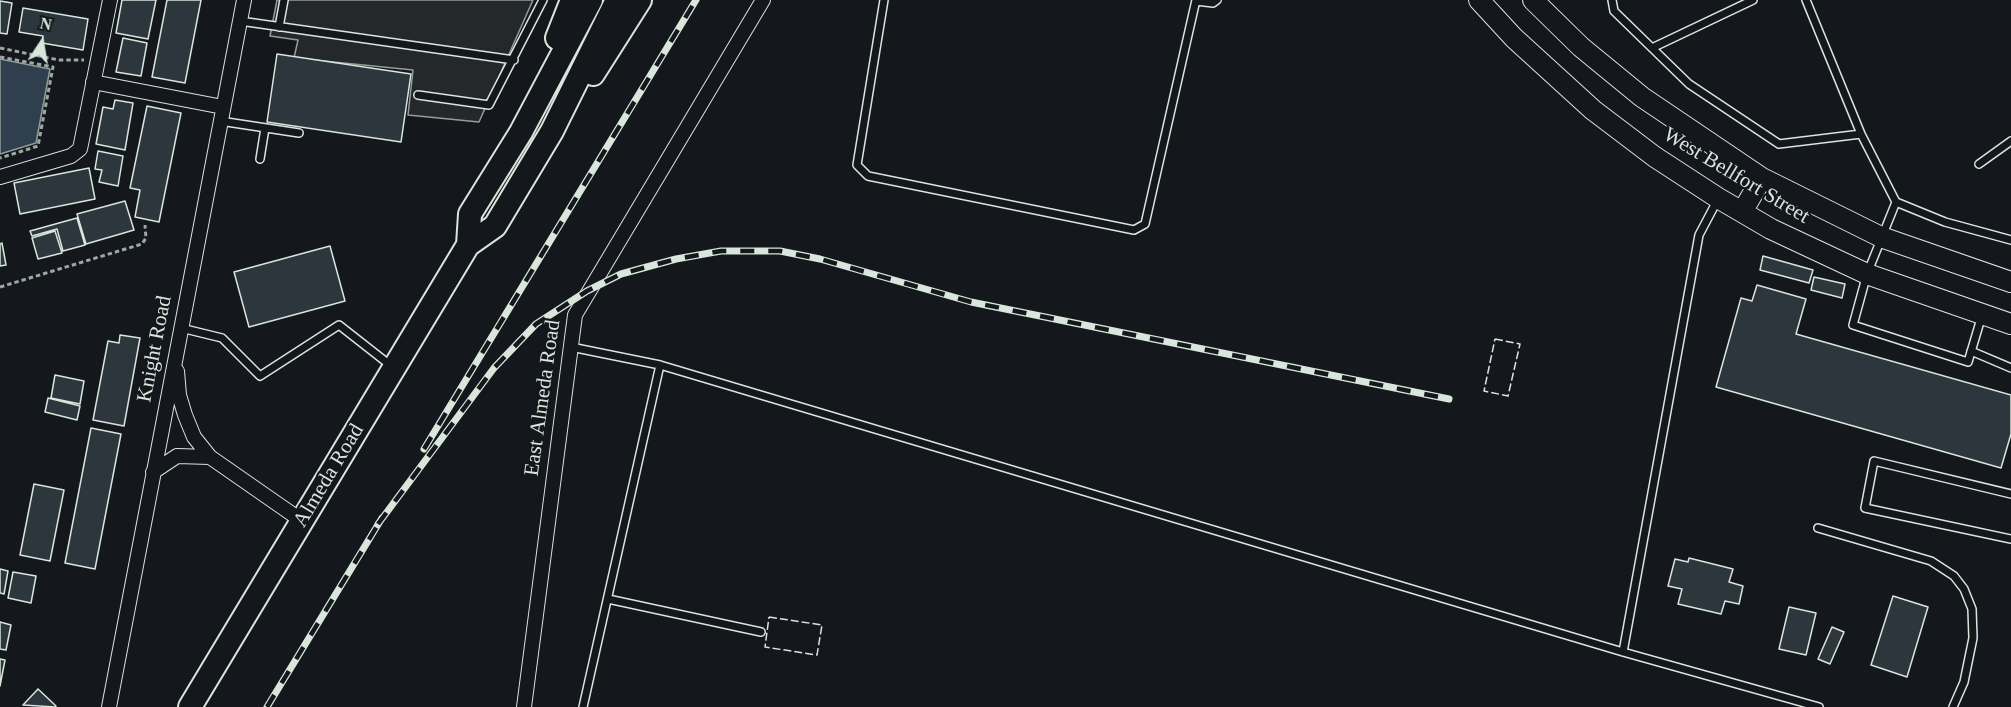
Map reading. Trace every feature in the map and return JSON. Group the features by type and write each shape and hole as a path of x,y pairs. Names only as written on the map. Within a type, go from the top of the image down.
{"main road":[{"path":"521,132 572,0"},
{"name":"Almeda Road","path":"468,245 470,214 521,132 591,0"},
{"name":"Almeda Road","path":"190,707 468,245 495,226 552,131 617,0"},
{"path":"552,131 607,55 640,0"},
{"name":"West Bellfort Street","path":"1479,0 1514,38 1593,110 1655,157 1718,198 1794,240 1867,274 2011,324"},
{"name":"West Bellfort Street","path":"1533,0 1581,47 1642,97 1762,178 1881,237 2011,282"},
{"path":"1742,212 1762,178"}],"street":[{"path":"0,177 71,156 80,149 110,0"},
{"name":"Knight Road","path":"109,707 244,0"},
{"name":"East Almeda Road","path":"524,707 575,315 587,291 763,0"},
{"path":"93,82 222,114"},
{"path":"176,354 179,395 194,437 210,457 302,521"},
{"path":"153,472 177,456 210,457"}],"lane":[{"path":"279,27 284,0"},
{"path":"418,94 489,105 543,0"},
{"path":"884,0 856,165 868,176 1134,230 1145,224 1196,0 1213,3 1217,0"},
{"path":"1612,0 1614,11 1689,84 1779,144 1861,134"},
{"path":"1652,48 1753,0"},
{"path":"1806,0 1861,134 1896,202 1945,222 2011,240"},
{"path":"240,21 514,60"},
{"path":"222,114 265,128 299,134"},
{"path":"260,159 265,128"},
{"path":"1979,164 2011,141"},
{"path":"1623,652 1699,235 1718,198"},
{"path":"1896,202 1867,274 1852,325 1968,362 1982,315"},
{"path":"180,328 222,338 260,376 339,325 394,368"},
{"path":"570,346 660,365 1623,652 1819,707"},
{"path":"1971,351 2011,368"},
{"path":"584,707 660,365"},
{"path":"2011,494 1874,461 1865,508 2011,539"},
{"path":"1818,528 1931,561 1954,576 1964,589 1972,609 1972,638 1964,682 1953,707"},
{"path":"608,599 761,632"}],"path":[{"path":"0,48 59,60 72,59 97,64"},
{"path":"0,57 53,67 38,146 0,158"},
{"path":"0,287 142,244 146,238 145,225"}],"shaded area":[{"path":"277,0 533,0 479,122 408,115 413,70 294,58 298,40 270,36"}],"water":[{"path":"0,59 50,69 36,143 0,154"}],"building":[{"path":"122,0 156,0 148,39 116,33"},
{"path":"167,0 201,0 185,83 152,77"},
{"path":"0,1 12,3 7,34 0,33"},
{"path":"23,8 88,19 83,50 42,43 43,36 19,32"},
{"path":"123,38 147,43 141,76 116,72"},
{"path":"277,54 411,74 401,142 267,122"},
{"path":"115,100 133,103 125,150 96,144 103,107 113,109"},
{"path":"147,106 181,113 159,222 135,217 140,190 130,188"},
{"path":"98,151 123,156 118,186 99,182 102,170 95,169"},
{"path":"89,168 95,199 20,214 14,183"},
{"path":"125,201 134,230 86,244 77,214"},
{"path":"77,218 85,245 63,251 57,229 32,236 30,231"},
{"path":"55,231 62,253 38,259 32,238"},
{"path":"2,243 6,265 0,266 0,244"},
{"path":"330,246 345,301 249,327 234,272"},
{"path":"1763,256 1813,270 1809,283 1760,270"},
{"path":"1814,277 1845,284 1842,298 1811,290"},
{"path":"1757,285 1806,299 1796,334 2011,395 2011,434 2001,468 1716,387 1741,298 1752,301"},
{"path":"120,335 140,338 124,426 93,420 108,341 119,343"},
{"path":"55,375 84,381 80,404 51,398"},
{"path":"48,398 80,406 77,420 45,412"},
{"path":"91,428 121,434 95,569 65,563"},
{"path":"34,484 64,490 50,561 20,555"},
{"path":"1689,558 1733,569 1729,582 1743,586 1739,604 1725,601 1721,614 1678,604 1682,589 1668,586 1675,559 1688,562"},
{"path":"0,569 8,571 4,594 0,593"},
{"path":"13,572 36,576 31,603 8,598"},
{"path":"1893,596 1928,607 1907,677 1871,665"},
{"path":"1789,607 1816,613 1806,655 1779,649"},
{"path":"0,622 11,625 6,650 0,649"},
{"path":"1832,627 1844,632 1830,664 1818,659"},
{"path":"0,659 5,660 0,686"},
{"path":"38,689 56,706 55,707 23,705"}],"railway":[{"path":"424,449 696,0"},
{"path":"378,524 494,368 536,324 587,291 621,274 676,259 721,251 780,251 820,259 971,302 1449,399"},
{"path":"267,707 382,518"}],"fence":[{"path":"1495,339 1520,344 1508,396 1484,391 1495,339"},
{"path":"769,617 822,625 817,655 765,647 769,617"}]}
